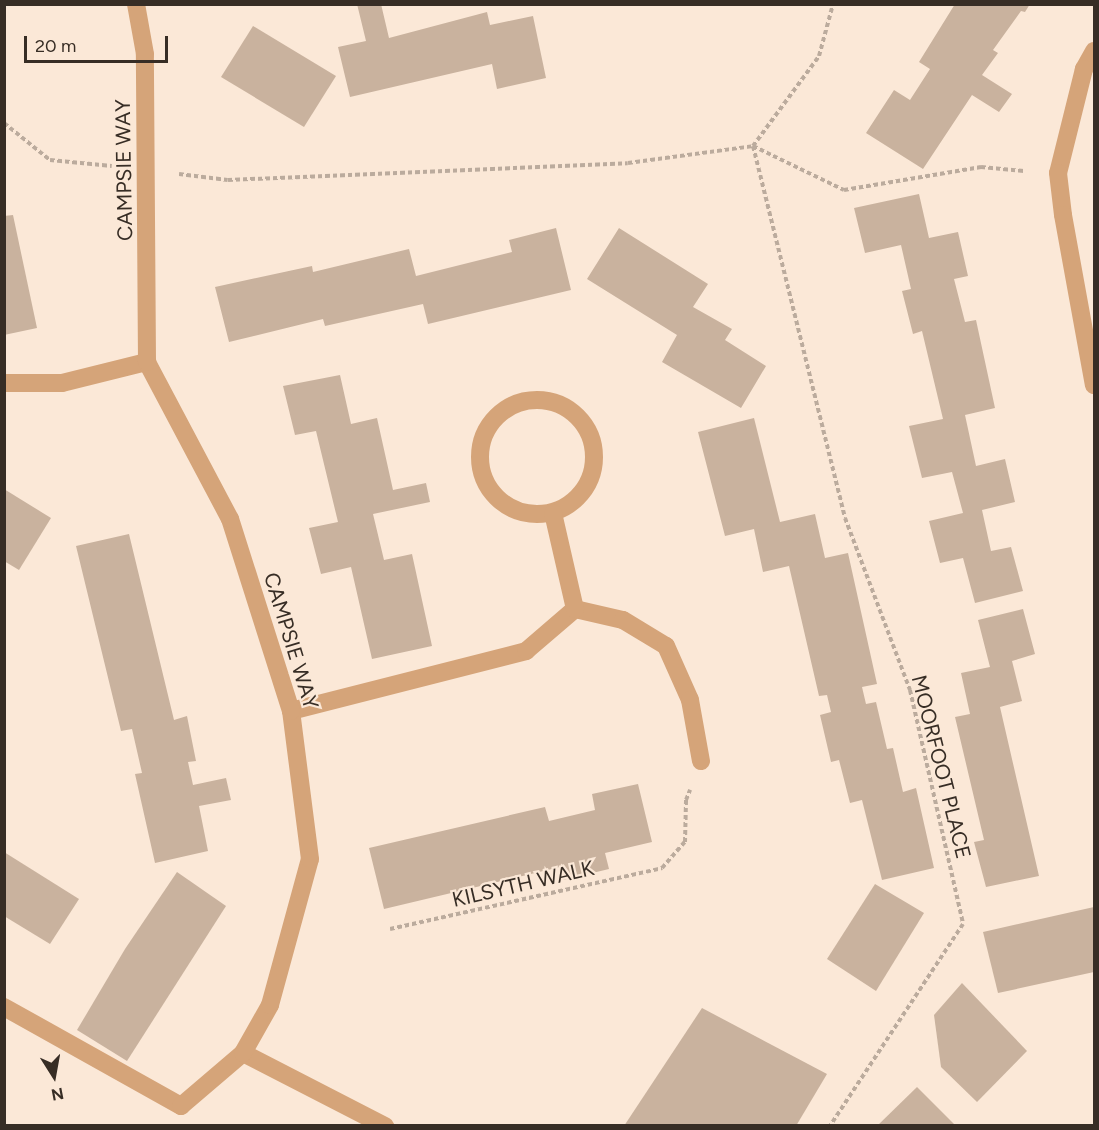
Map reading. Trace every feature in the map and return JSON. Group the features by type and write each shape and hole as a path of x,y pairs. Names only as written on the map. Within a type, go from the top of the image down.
{"street":[{"name":"CAMPSIE WAY","path":"4,1007 181,1106 243,1053 270,1005 310,859 291,711 230,519 147,362 145,54 136,4"},
{"path":"1095,51 1084,69 1058,173 1063,215 1095,385"},
{"path":"4,382 62,383 147,362"},
{"path":"534,399 554,401 580,419 591,435 595,455 587,486 574,501 553,513 527,515 506,506 491,492 482,474 480,445 487,428 499,413 514,404 534,399"},
{"path":"553,513 575,609"},
{"path":"291,711 526,651 575,609"},
{"path":"575,609 623,620 666,646 690,700 701,761"},
{"path":"243,1053 385,1125"}],"path":[{"path":"753,146 819,56 833,4"},
{"path":"4,123 50,160 147,169 228,180 628,163 753,146 844,190 981,167 1058,173"},
{"name":"MOORFOOT PLACE","path":"753,146 845,518 910,690 963,924 831,1125"},
{"name":"KILSYTH WALK","path":"390,929 662,868 685,842 686,800 701,761"}],"building":[{"path":"357,4 381,4 389,38 487,12 490,25 533,16 546,78 497,89 492,64 350,97 338,47 366,41"},
{"path":"955,4 1030,4 1025,12 1021,11 993,50 998,53 982,75 1012,94 999,112 972,95 923,169 866,133 894,90 910,100 930,69 919,62"},
{"path":"253,26 336,76 304,127 221,77"},
{"path":"919,194 929,238 958,232 968,276 954,279 965,322 976,320 995,408 965,415 976,466 1005,459 1015,502 982,510 991,551 1011,547 1023,591 975,603 963,558 940,563 929,521 963,513 952,472 922,478 909,426 943,419 922,331 913,334 902,291 911,289 901,245 865,253 854,208"},
{"path":"13,215 37,328 4,335 4,216"},
{"path":"556,228 571,290 428,324 423,304 325,326 323,319 229,342 215,287 312,266 313,272 409,249 416,276 512,252 509,240"},
{"path":"619,228 708,284 693,307 732,329 725,340 766,366 741,408 662,362 677,335 587,279"},
{"path":"340,375 351,424 377,418 393,490 426,483 430,502 373,514 384,560 412,554 432,646 372,659 351,567 321,574 309,528 338,522 316,431 295,435 283,386"},
{"path":"754,418 780,522 815,514 825,558 848,553 877,684 862,687 866,704 876,702 887,749 893,748 903,792 916,788 934,868 882,880 862,800 850,803 839,760 831,762 820,715 831,712 827,695 819,696 789,566 763,572 754,529 725,536 698,432"},
{"path":"4,489 51,518 19,570 4,561"},
{"path":"129,534 174,720 187,716 196,761 188,762 193,785 226,778 231,800 199,806 208,851 155,863 135,774 142,773 132,729 121,731 76,546"},
{"path":"1023,609 1035,654 1012,661 1022,701 1000,707 1039,876 986,887 974,842 984,840 955,717 970,714 961,673 990,667 978,620"},
{"path":"638,784 652,842 605,853 609,869 563,880 560,867 384,909 369,848 545,807 549,821 595,810 592,794"},
{"path":"4,852 79,899 50,944 4,916"},
{"path":"177,872 226,906 127,1061 77,1030 125,949"},
{"path":"875,884 924,913 876,991 827,959"},
{"path":"1094,907 1094,972 998,993 983,932"},
{"path":"962,983 1027,1051 977,1102 941,1067 934,1015"},
{"path":"702,1008 827,1074 796,1126 624,1126"},
{"path":"917,1087 956,1126 877,1126"}]}
